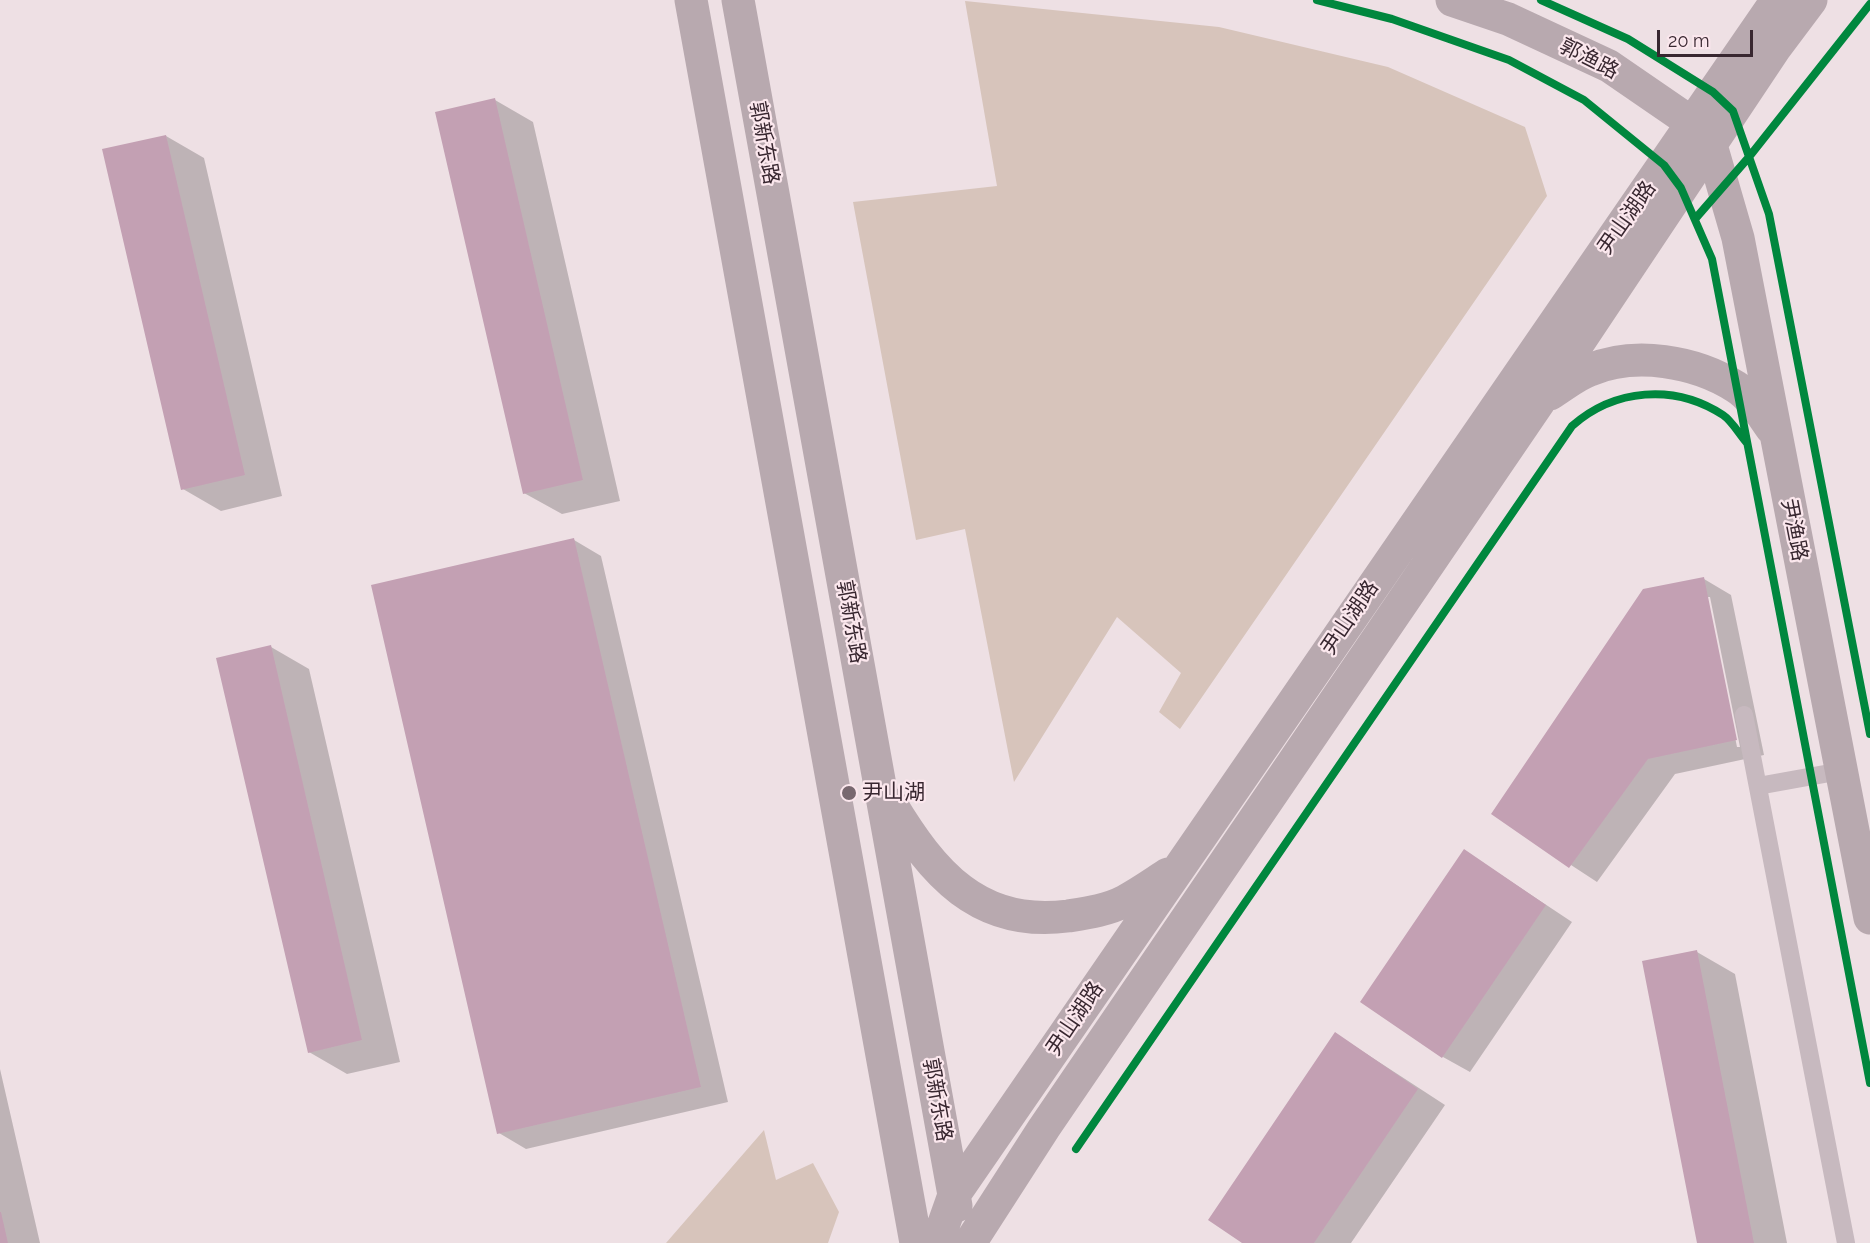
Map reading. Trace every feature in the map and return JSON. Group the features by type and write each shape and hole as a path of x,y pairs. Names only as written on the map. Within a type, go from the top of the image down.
{"main road":[{"path":"692,0 916,1243"},
{"name":"郭新东路","path":"738,0 963,1243"},
{"name":"郭渔路","path":"1452,0 1508,19 1609,66 1701,134"},
{"name":"尹山湖路","path":"970,1243 1044,1128 1539,402 1701,134 1777,0"},
{"name":"尹山湖路","path":"937,1243 954,1195 1179,867 1701,134 1774,48 1810,0"},
{"name":"尹渔路","path":"1701,134 1738,238 1870,918"},
{"path":"1539,402 1588,370 1622,360 1664,361 1703,371 1738,387 1775,434"},
{"path":"880,785 914,842 935,869 980,903 1005,912 1024,916 1058,917 1090,913 1124,902 1179,867"}],"lane":[{"path":"1744,715 1846,1243"},
{"path":"1758,786 1841,771"}],"shaded area":[{"path":"965,1 1219,27 1388,67 1525,127 1547,196 1180,729 1159,712 1181,673 1117,617 1014,782 965,529 916,540 853,202 997,186"},
{"path":"764,1130 776,1180 813,1163 839,1212 828,1243 666,1243"}],"building":[{"path":"495,98 583,480 523,494 435,112"},
{"path":"166,135 245,475 181,490 102,149"},
{"path":"574,538 701,1087 497,1134 371,585"},
{"path":"1704,577 1737,740 1648,759 1569,868 1491,814 1643,589"},
{"path":"271,645 362,1040 308,1053 216,658"},
{"path":"1464,849 1546,905 1442,1058 1360,1002"},
{"path":"1697,950 1754,1243 1697,1243 1642,961"},
{"path":"1335,1032 1418,1089 1314,1243 1242,1243 1208,1220"},
{"path":"1,1212 8,1243 0,1243"}],"cycle path":[{"path":"1317,0 1392,19 1509,60 1584,100 1664,165 1681,188 1712,259 1870,1083"},
{"path":"1541,0 1628,39 1713,92 1733,111 1769,214 1870,734"},
{"path":"1695,219 1749,157 1870,4"},
{"path":"1076,1149 1572,426 1606,404 1625,398 1665,395 1685,398 1723,415 1747,443"}],"place":[{"name":"尹山湖","path":"849,793"}]}
